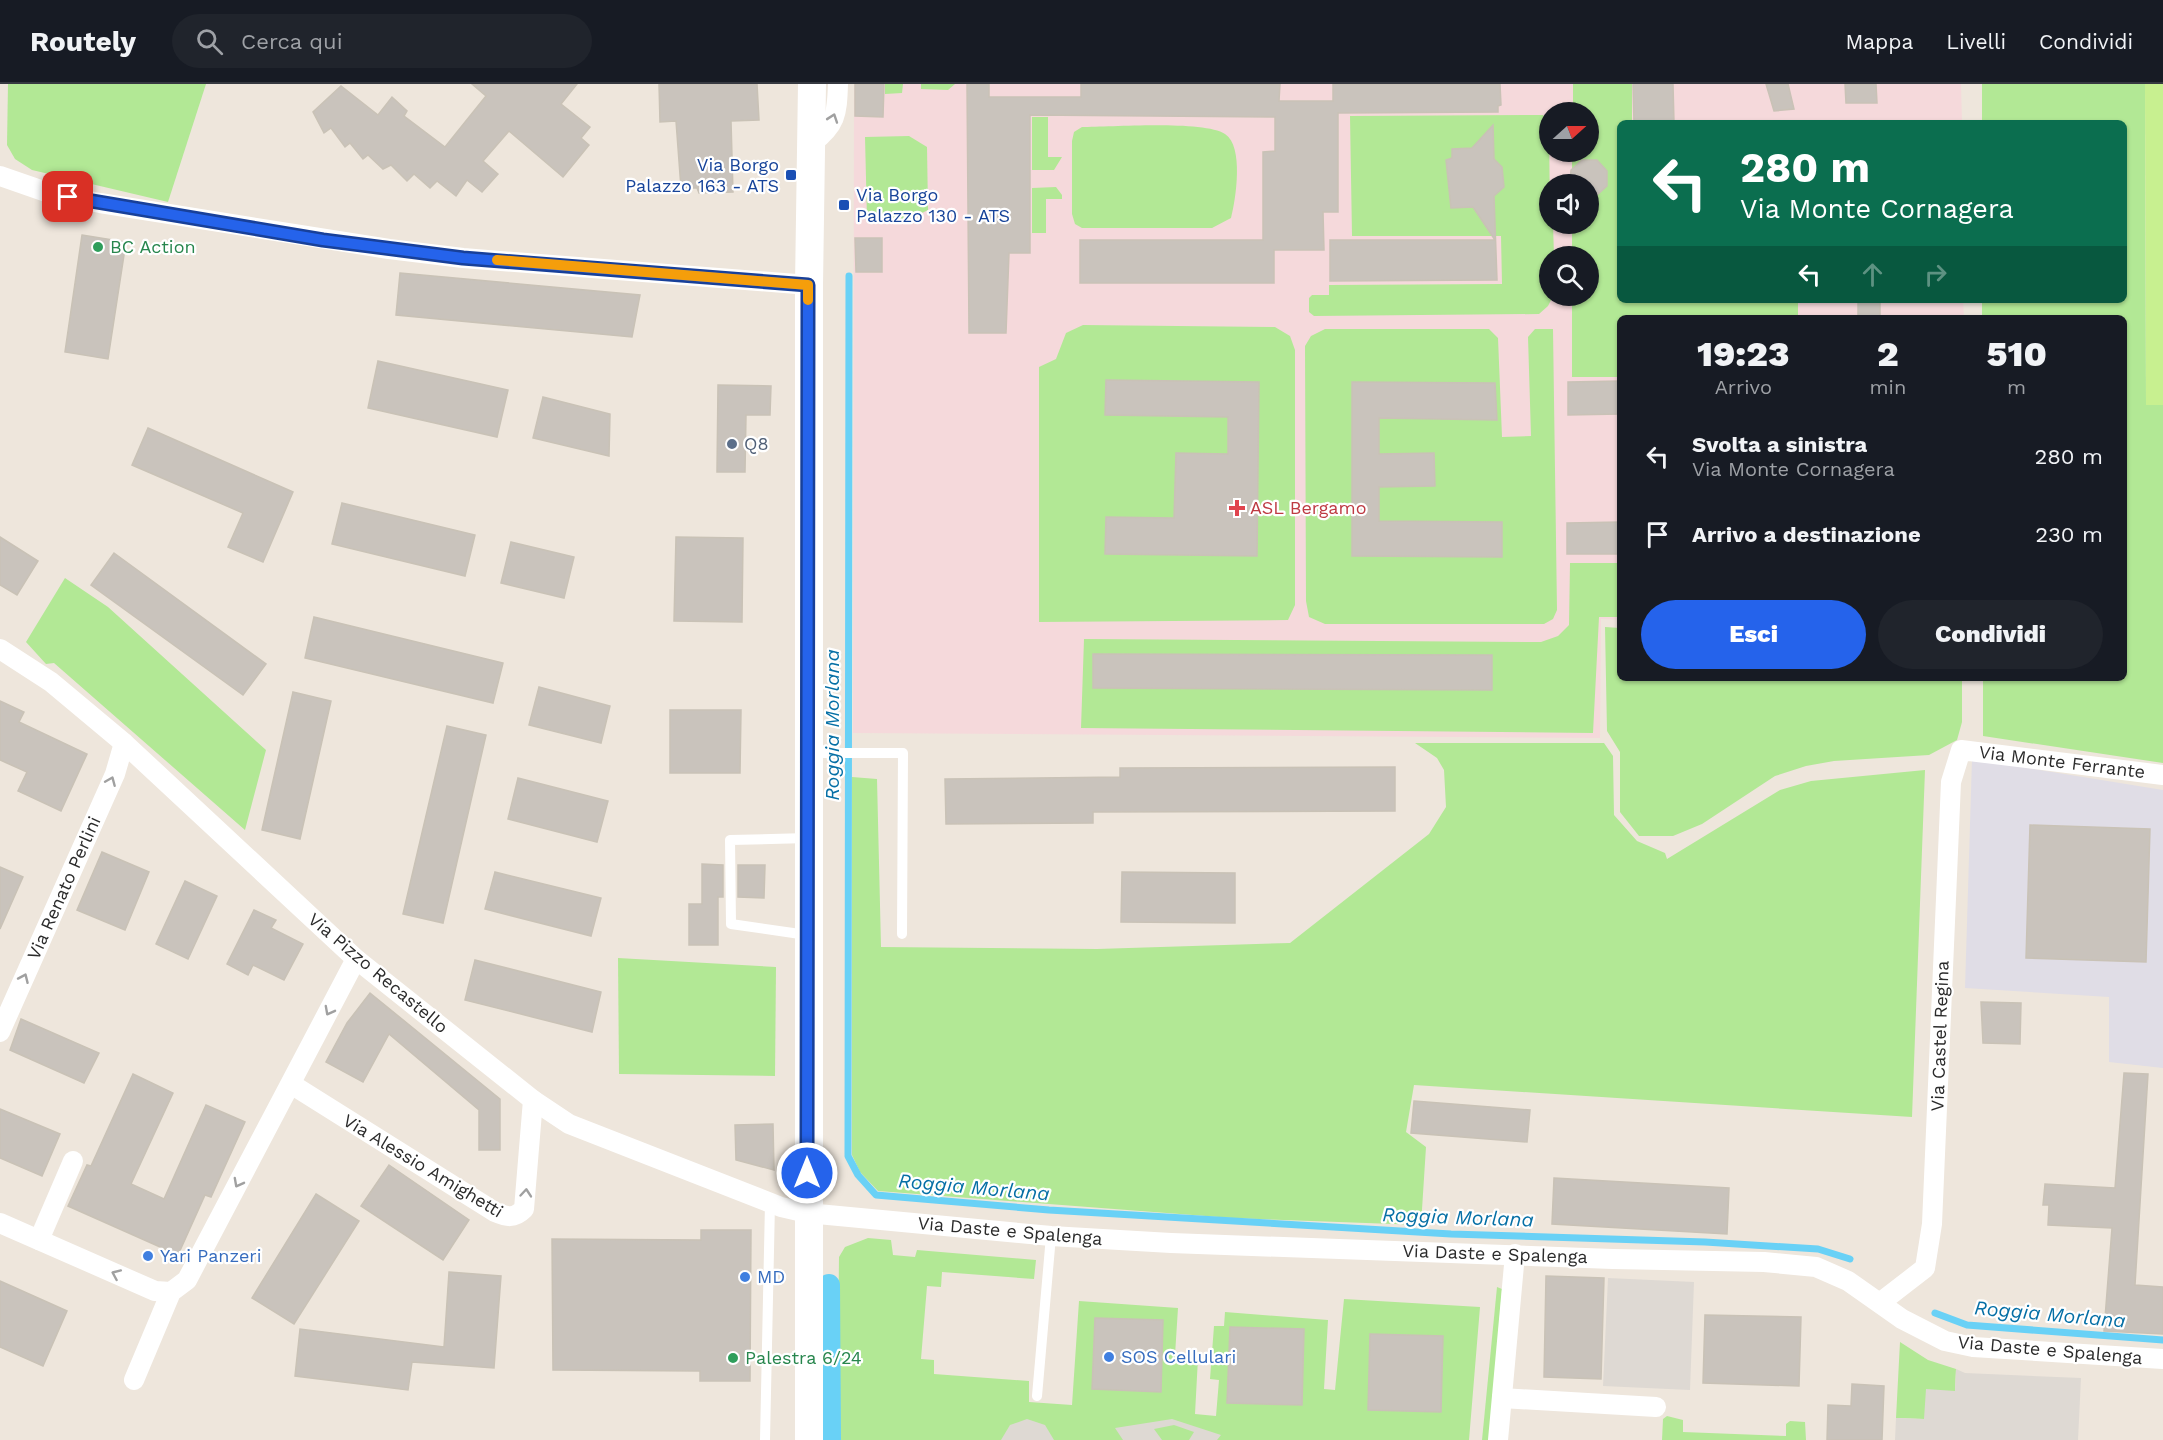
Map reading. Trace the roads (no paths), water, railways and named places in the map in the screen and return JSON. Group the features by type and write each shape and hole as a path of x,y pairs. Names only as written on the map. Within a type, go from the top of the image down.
{"main road":[{"path":"808,1440 808,838 816,753 808,285 812,84"}],"street":[{"path":"811,144 828,131 835,117 838,84"},
{"path":"0,176 52,194 388,249 463,258 808,285"},
{"name":"Via Pizzo Recastello","path":"0,649 51,682 124,743 356,959 533,1100 569,1124 770,1203 807,1214"},
{"name":"Via Renato Perlini","path":"0,1032 115,774 124,743"},
{"name":"Via Monte Ferrante","path":"1961,750 2163,775"},
{"name":"Via Castel Regina","path":"1881,1302 1925,1268 1932,1224 1951,782 1961,750"},
{"path":"134,1380 171,1292 186,1280 356,959"},
{"name":"Via Alessio Amighetti","path":"291,1084 495,1212 509,1217 518,1215 524,1209 533,1100"},
{"path":"39,1240 73,1161"},
{"name":"Via Daste e Spalenga","path":"807,1214 1051,1236 1172,1243 1764,1262 1816,1267 1848,1281 1881,1302 1902,1319 1945,1341 1973,1347 2163,1359"},
{"path":"0,1223 155,1291 171,1292"},
{"path":"1498,1440 1515,1254"},
{"path":"1502,1398 1656,1407"}],"lane":[{"path":"816,753 903,753 902,934"},
{"path":"807,935 731,924 730,840 808,838"},
{"path":"765,1440 770,1203"},
{"path":"1037,1396 1051,1236"}],"waterway":[{"name":"Roggia Morlana","path":"849,276 848,1156 858,1175 876,1195 1049,1210 1451,1234 1705,1242 1818,1249 1850,1259"},
{"path":"829,1285 830,1440"},
{"name":"Roggia Morlana","path":"1935,1313 1967,1325 2163,1340"}],"place":[{"name":"Via Borgo Palazzo 163 - ATS","path":"791,175"},
{"name":"Via Borgo Palazzo 130 - ATS","path":"844,205"},
{"name":"BC Action","path":"98,247"},
{"name":"Q8","path":"732,444"},
{"name":"ASL Bergamo","path":"1237,508"},
{"name":"Yari Panzeri","path":"148,1256"},
{"name":"MD","path":"745,1277"},
{"name":"SOS Cellulari","path":"1109,1357"},
{"name":"Palestra 6/24","path":"733,1358"}]}
